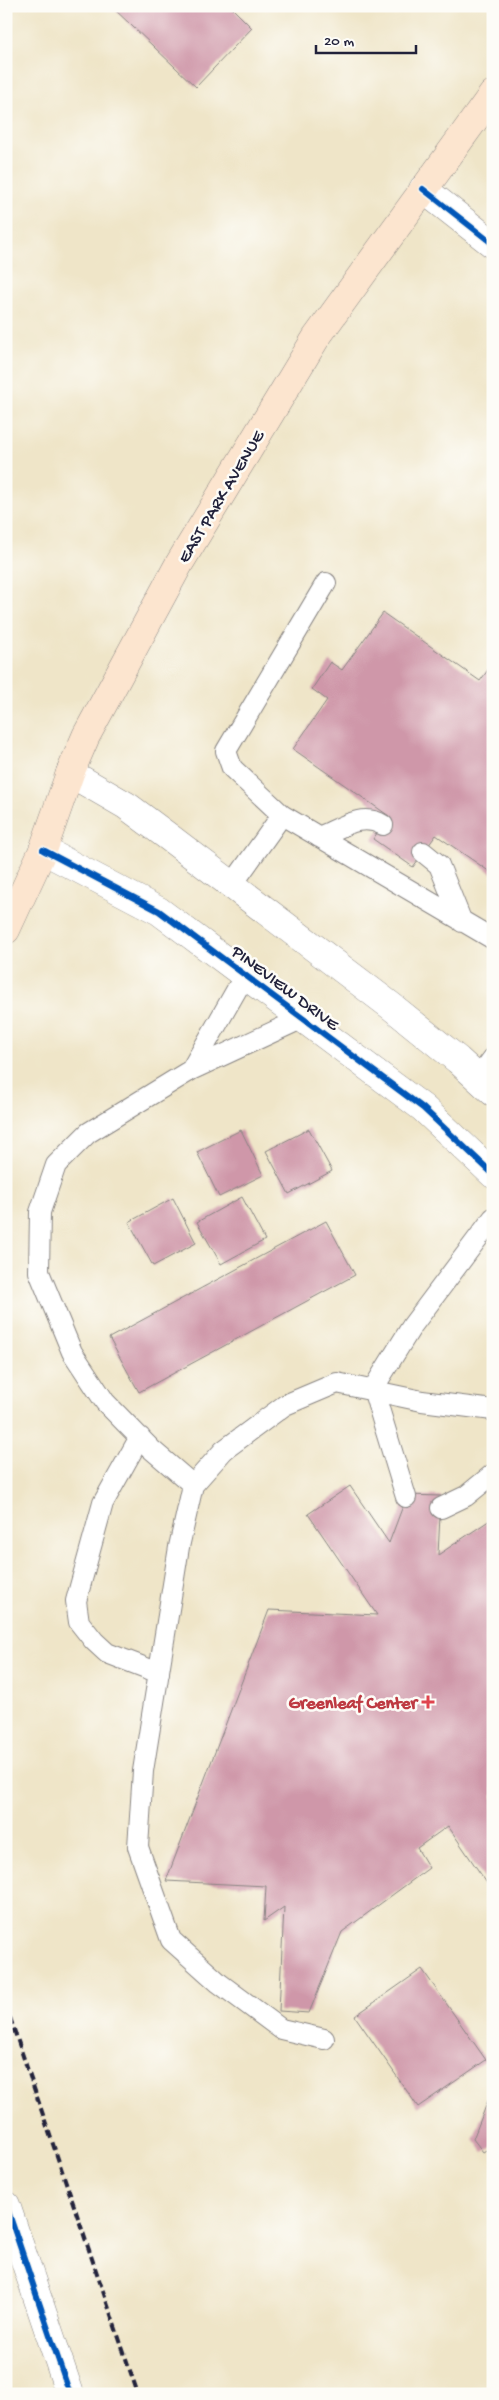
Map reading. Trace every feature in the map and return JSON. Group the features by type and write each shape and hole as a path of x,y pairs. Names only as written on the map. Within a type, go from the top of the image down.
{"main road":[{"name":"EAST PARK AVENUE","path":"6,930 43,850 70,774 86,736 152,612 316,338 493,94"}],"street":[{"path":"422,190 493,244"},
{"path":"70,774 127,806 391,1006 488,1076"},
{"name":"PINEVIEW DRIVE","path":"43,850 159,911 423,1108 493,1174"},
{"path":"6,2205 70,2394"}],"lane":[{"path":"326,584 226,752 232,768 282,815 493,939"},
{"path":"232,885 282,815"},
{"path":"319,837 363,818 373,819 383,825"},
{"path":"424,852 439,865 462,922"},
{"path":"191,1070 245,975"},
{"path":"193,1485 140,1437 106,1402 72,1352 39,1272 40,1212 56,1165 88,1133 191,1070 303,1018"},
{"path":"406,1497 373,1389 412,1326 493,1218"},
{"path":"324,2039 281,2029 219,1983 171,1940 138,1847 143,1771 179,1547 193,1485 224,1450 285,1405 337,1383 373,1389 422,1401 493,1410"},
{"path":"140,1437 103,1503 76,1601 79,1622 94,1641 107,1653 159,1673"},
{"path":"440,1508 466,1496 493,1474"}],"building":[{"path":"111,6 230,6 252,28 196,87"},
{"path":"383,613 480,681 493,663 493,874 436,835 413,867 373,839 389,816 293,749 327,700 312,689 330,662 342,670"},
{"path":"309,1129 332,1171 289,1194 266,1151"},
{"path":"241,1130 263,1175 219,1197 197,1152"},
{"path":"242,1197 265,1240 221,1264 197,1222"},
{"path":"173,1198 196,1243 153,1266 129,1222"},
{"path":"326,1221 355,1275 139,1392 109,1338"},
{"path":"350,1486 389,1543 407,1495 441,1496 438,1555 493,1518 493,1892 448,1826 417,1848 429,1868 342,1932 309,2013 279,2011 284,1907 264,1921 266,1886 166,1881 269,1610 377,1615 308,1514"},
{"path":"422,1969 486,2060 418,2107 355,2016"},
{"path":"493,2088 493,2146 483,2152 473,2139"}],"railway":[{"path":"6,2006 138,2394"}],"cycle path":[{"path":"423,189 493,244"},
{"path":"43,850 159,911 423,1108 493,1174"},
{"path":"6,2205 70,2394"}],"place":[{"name":"Greenleaf Center","path":"428,1702"}]}
